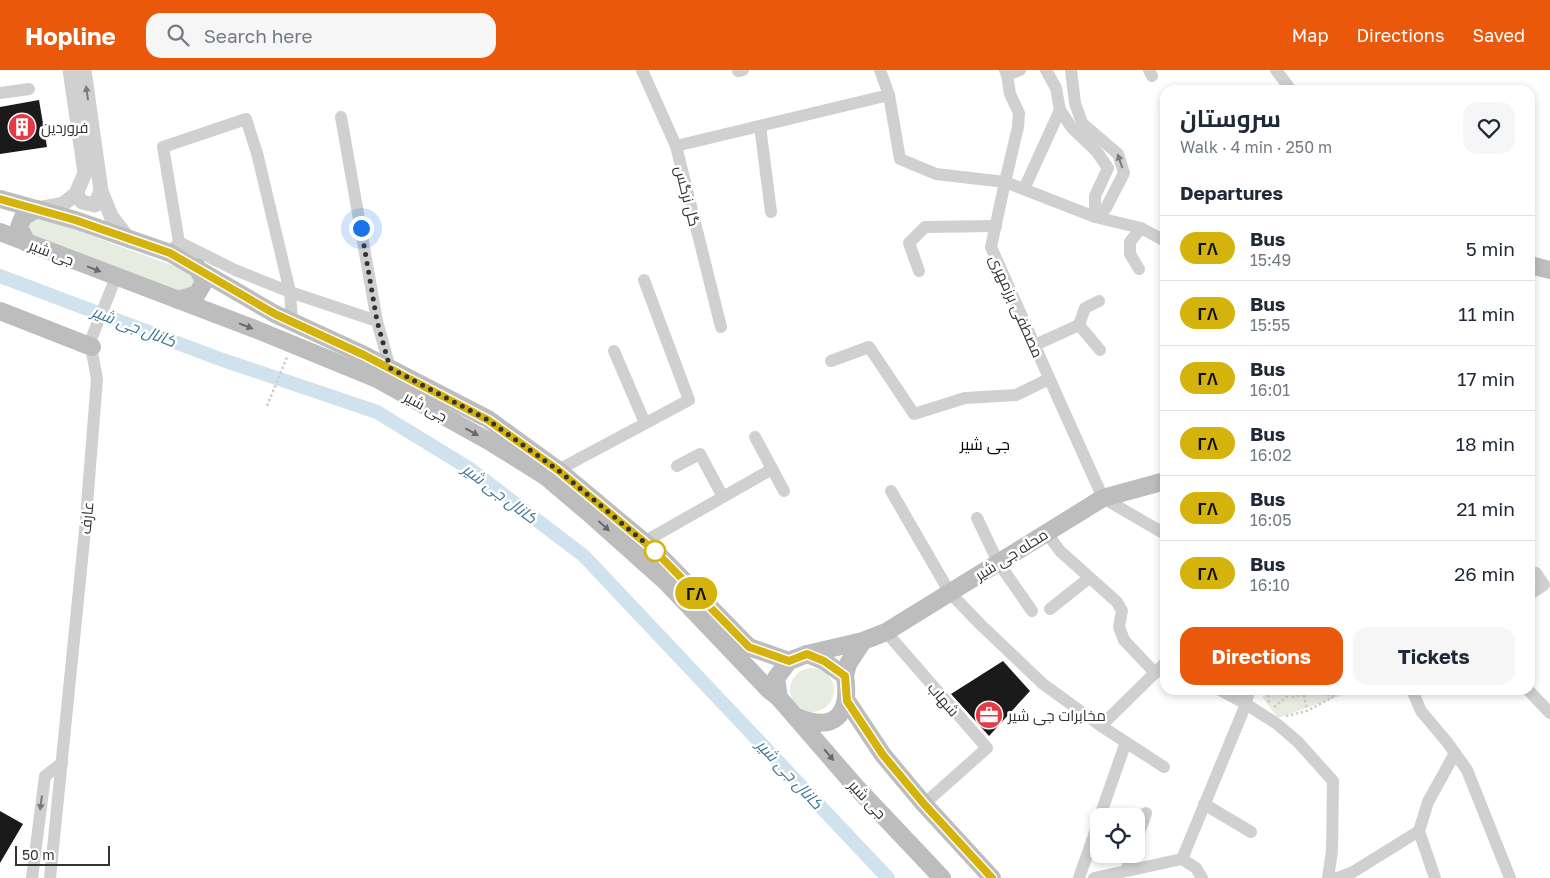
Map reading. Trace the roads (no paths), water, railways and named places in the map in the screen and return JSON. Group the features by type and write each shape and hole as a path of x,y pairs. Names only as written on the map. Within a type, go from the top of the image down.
{"main road":[{"name":"جی شیر","path":"0,199 75,220 130,241 174,247 197,267 292,321 390,368 488,420 558,470 644,542 749,647 789,661"},
{"path":"26,243 19,227 23,216 37,209"},
{"name":"جی شیر","path":"0,232 377,379 492,442 544,476 665,581 769,690 779,698"},
{"path":"1535,266 1550,270"},
{"path":"178,300 197,294 204,282 197,267"},
{"path":"0,311 91,344"},
{"name":"محله جی شیر","path":"807,654 863,642 886,632 1103,498 1160,483"},
{"path":"845,676 824,661 807,654 789,661 776,678 779,698 797,717 806,721 829,723 840,717 847,701 845,676 848,664 863,642"},
{"path":"847,701 883,755 924,804 992,878"},
{"name":"جی شیر","path":"797,717 856,787 942,878"}],"street":[{"path":"70,70 92,174 111,216 130,241"},
{"path":"37,209 64,204 76,194 92,174 84,70"},
{"name":"گل نرگس","path":"642,70 676,146 721,327"},
{"path":"880,70 889,95 900,159 936,174 1005,182 1095,217 1142,228 1160,238"},
{"path":"1006,72 1020,70"},
{"path":"1046,70 1056,88 1060,110 1072,128 1097,152 1108,168 1094,196 1095,217"},
{"path":"1071,70 1074,102 1082,123 1118,154 1124,173 1106,208 1095,217"},
{"path":"1276,70 1287,85"},
{"name":"مصطفی برزمهری","path":"1006,72 1010,94 1019,113 1018,128 991,246 1103,498"},
{"path":"0,93 29,88"},
{"path":"676,146 889,95"},
{"path":"1024,189 1060,110"},
{"path":"342,117 377,321 390,368"},
{"path":"292,321 290,292 257,153 246,119 164,147 174,247 290,292 377,321"},
{"path":"760,126 771,212"},
{"path":"76,194 82,202 95,204 101,192"},
{"path":"920,271 909,243 925,227 996,226"},
{"path":"1139,270 1130,254 1130,242 1142,228"},
{"name":"عارف","path":"50,878 85,530 96,389 91,344 116,277"},
{"path":"558,470 689,400 644,280"},
{"path":"1035,345 1079,325 1085,308 1099,301"},
{"path":"1079,325 1100,350"},
{"path":"831,361 869,347 914,414 965,398 1016,395 1049,379"},
{"path":"614,351 646,423"},
{"path":"755,437 784,491"},
{"path":"677,466 700,454 723,497"},
{"path":"644,542 772,469"},
{"path":"891,492 950,593 1042,684 1101,726 1164,767"},
{"path":"1103,498 1160,531"},
{"path":"976,518 998,562 1032,611"},
{"path":"1046,532 1060,551 1117,602 1122,611 1119,627 1124,640 1155,673"},
{"path":"1535,591 1544,585 1536,573"},
{"path":"1050,609 1089,578"},
{"name":"شهاب","path":"886,632 987,748 924,804"},
{"path":"1101,726 1160,668"},
{"path":"1229,695 1276,724 1298,742 1333,781 1332,851 1328,878"},
{"path":"1182,859 1246,704 1248,695"},
{"path":"1414,695 1421,711 1467,770 1510,878"},
{"path":"1533,695 1550,713"},
{"path":"1103,808 1126,742"},
{"path":"1434,878 1419,831 1428,802 1455,753"},
{"path":"32,878 44,776 62,763"},
{"path":"1204,804 1251,832"},
{"path":"1338,878 1355,875 1419,831"},
{"path":"1079,878 1090,847"},
{"path":"1094,878 1182,859 1196,868 1202,878"},
{"path":"1126,871 1129,863"}],"waterway":[{"name":"کانال جی شیر","path":"0,276 220,359 377,412 470,469 584,556 888,878"}],"place":[{"name":"فروردین","path":"22,127"},
{"name":"مخابرات جی شیر","path":"989,715"}],"district":[{"name":"جی شیر","path":"985,444"}]}
